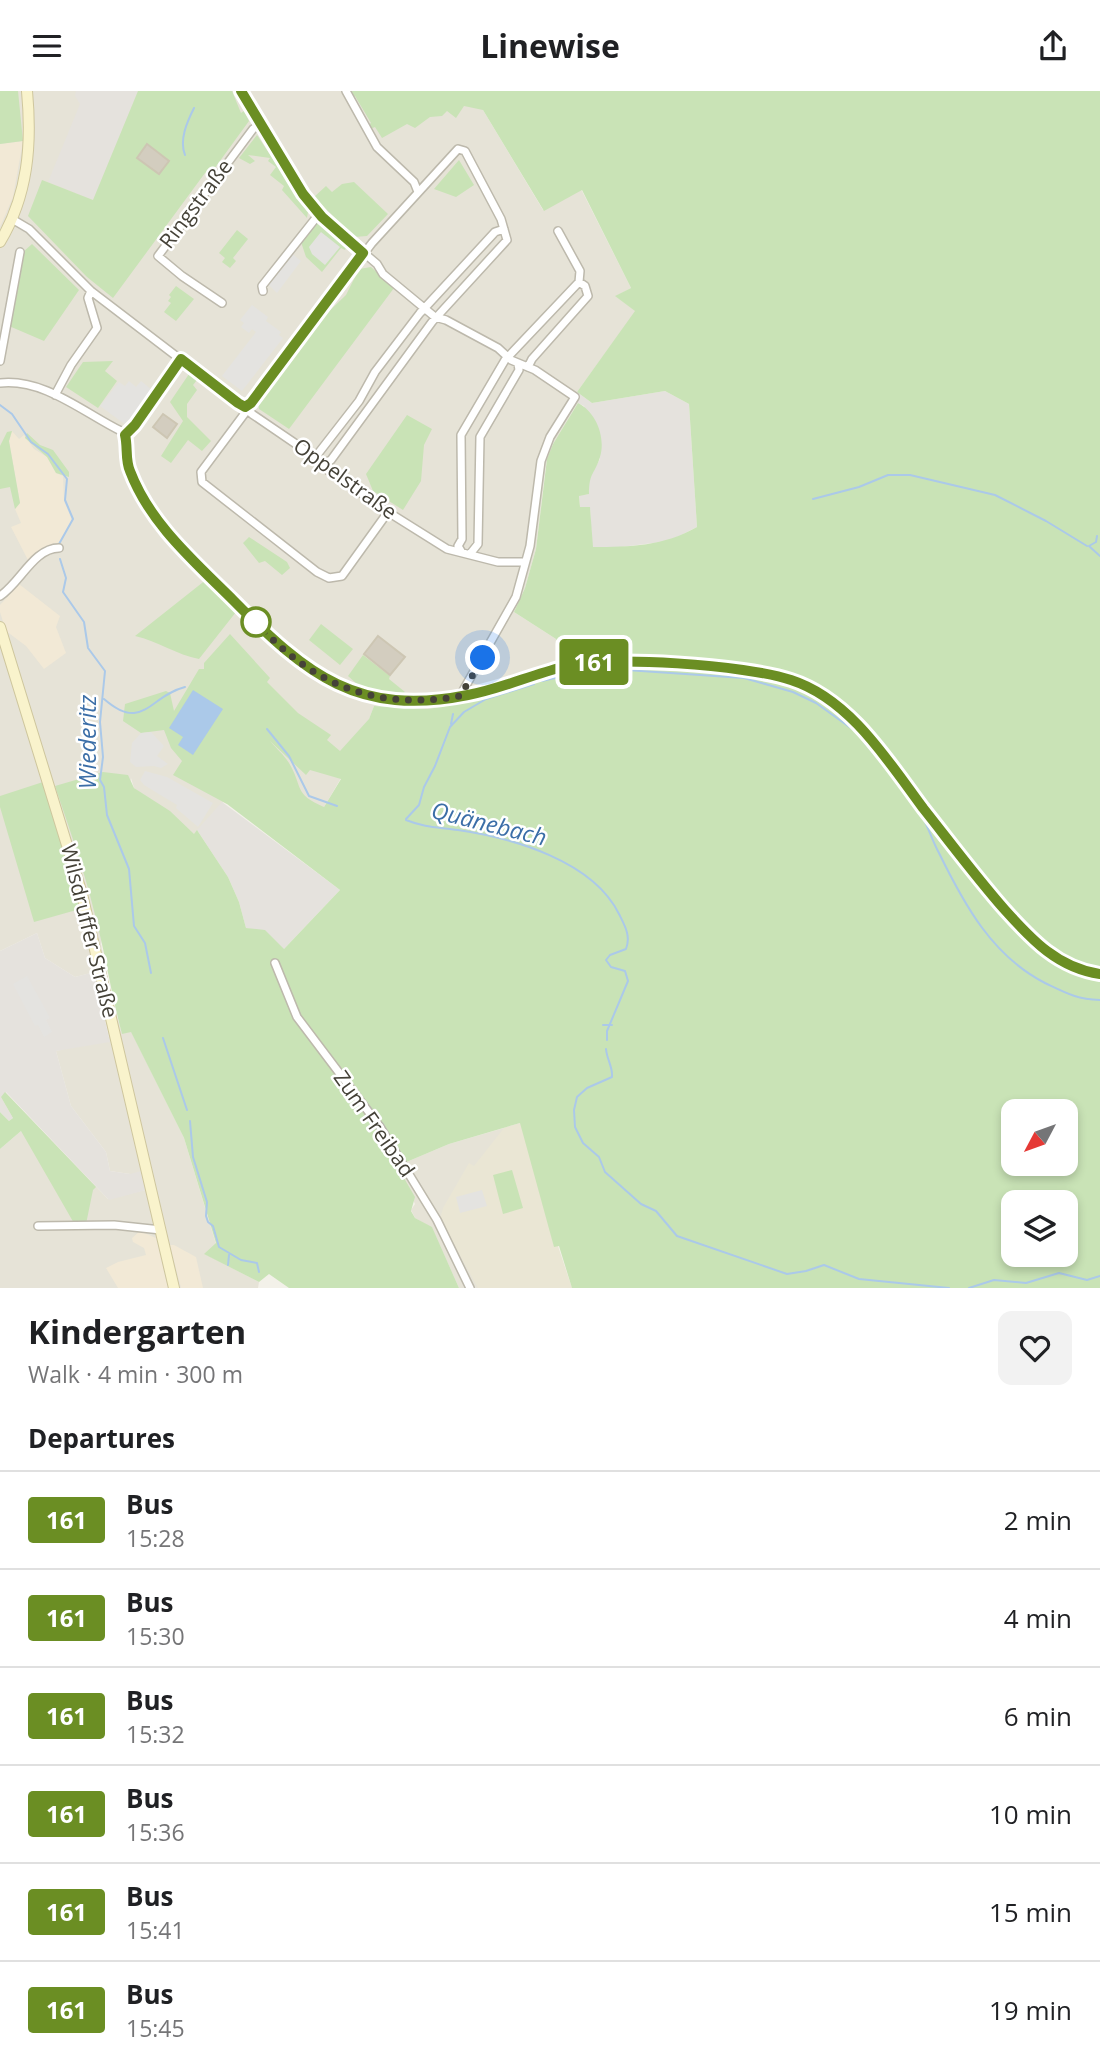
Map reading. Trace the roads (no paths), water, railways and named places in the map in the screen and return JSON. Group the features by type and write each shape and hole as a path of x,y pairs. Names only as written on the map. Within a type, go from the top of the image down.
{"main road":[{"path":"0,242 12,219 25,181 29,153 27,91"},
{"name":"Wilsdruffer Straße","path":"0,627 82,894 174,1288"}],"street":[{"path":"241,91 290,174 318,214 425,309 498,348 518,364 528,367 575,397 543,452 530,546 516,597 460,696"},
{"path":"346,91 377,147 414,182 418,192"},
{"name":"Ringstraße","path":"222,303 158,256 253,129 260,125"},
{"path":"388,512 342,576 329,579 202,482 201,472 240,420 245,407 363,253 458,149 462,149 473,163 504,229 507,240 396,369 331,460 320,461 317,455 359,401 375,372 425,309 495,232 504,229"},
{"path":"263,291 262,286 318,214"},
{"name":"Oppelstraße","path":"12,219 26,227 91,291 388,512 447,549 498,562 524,562"},
{"path":"528,367 532,359 589,296 582,284 580,271 558,231"},
{"path":"0,361 20,253"},
{"path":"461,551 458,546 462,539 461,435 508,357 582,284"},
{"path":"55,395 71,365 97,328 88,298 91,291"},
{"path":"125,435 135,425 181,359"},
{"path":"470,554 478,544 480,437 519,370 518,364"},
{"path":"0,383 13,381 34,385 125,435"},
{"path":"125,435 130,471 151,513 247,613 307,669 348,688 386,699 424,702 460,696 588,662 700,667 790,680 818,692 844,713 878,749 993,895 1041,947 1064,964 1100,974"},
{"path":"0,596 18,581 40,555 59,548"},
{"name":"Zum Freibad","path":"275,963 297,1017 387,1137 437,1220 470,1288"},
{"path":"38,1226 146,1227 162,1235"}],"water":[{"path":"193,690 223,709 193,755 178,745 183,737 169,728"}],"waterway":[{"path":"185,155 183,137 194,108"},
{"name":"Wiederitz","path":"0,405 12,414 31,442 48,454 67,479 65,500 73,519 59,544"},
{"path":"813,499 859,487 888,475 910,475 995,495 1087,546"},
{"path":"1097,536 1096,542 1089,546 1100,556"},
{"name":"Wiederitz","path":"60,559 66,578 63,592 84,622 88,648 105,671 100,722 103,757 100,780 104,787 107,815 129,869 134,926 145,943 151,973"},
{"path":"542,681 597,668 744,678 793,692 816,703 855,731"},
{"path":"406,819 419,805 450,727 464,712 486,699 534,684"},
{"name":"Quänebach","path":"104,699 117,709 137,713 173,691 185,687"},
{"path":"451,724 453,714"},
{"name":"Quänebach","path":"267,729 289,756 309,796 337,806"},
{"path":"864,742 915,804 959,891 995,943 1026,972 1045,983 1065,993 1100,1000"},
{"name":"Quänebach","path":"406,820 526,846 571,866 607,896 619,914 628,940 626,949 610,955 606,960 611,967 625,971 628,981 607,1031 607,1040"},
{"name":"Quänebach","path":"603,1025 612,1025"},
{"name":"Wiederitz","path":"163,1038 187,1110"},
{"name":"Quänebach","path":"606,1049 612,1077 587,1088 577,1097 574,1110 575,1127 583,1143 599,1157 605,1172 641,1204 656,1211 677,1236 787,1274 824,1265 859,1279 949,1288"},
{"path":"366,1103 372,1110"},
{"name":"Wiederitz","path":"190,1121 193,1157 207,1202 206,1216 213,1226 219,1247 241,1260 257,1263 259,1272"},
{"path":"382,1123 403,1158"},
{"path":"228,1265 229,1255"},
{"name":"Quänebach","path":"969,1288 994,1280 1026,1283 1059,1273 1087,1280 1100,1276"}]}
